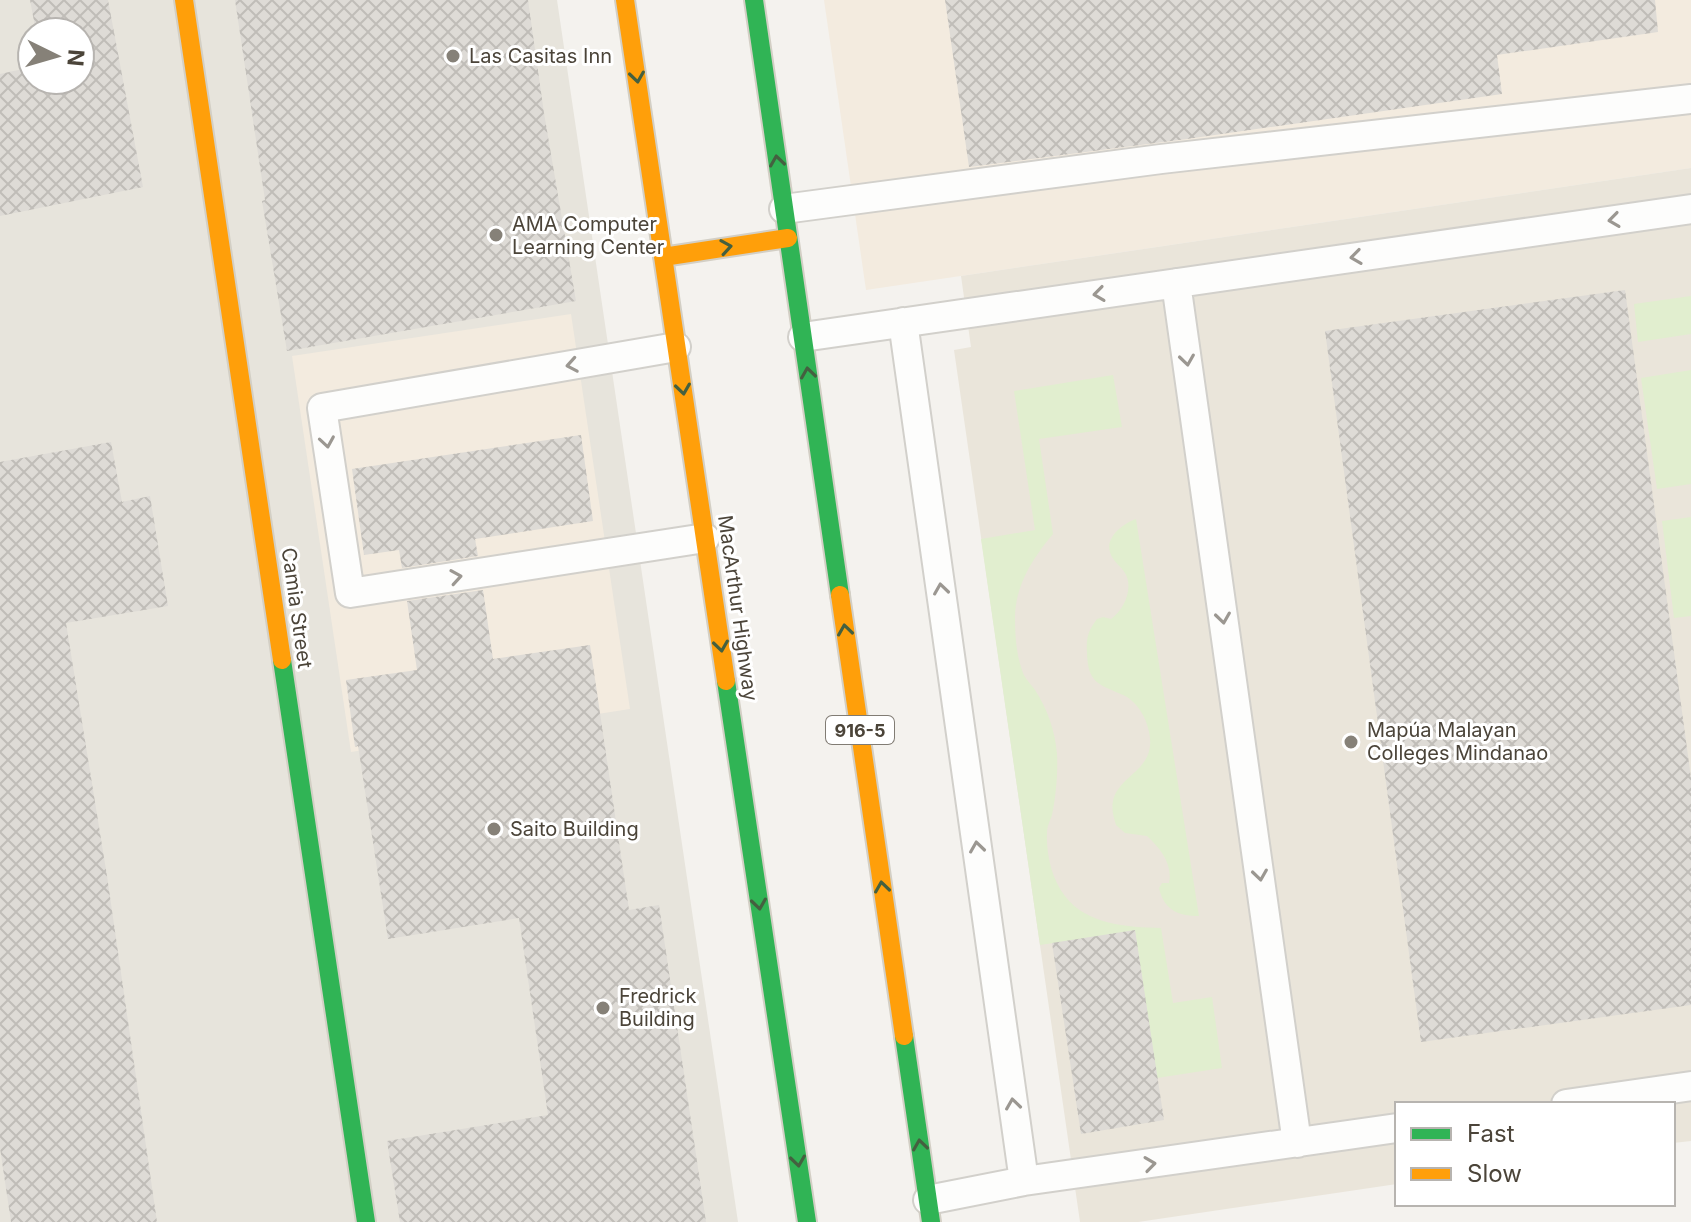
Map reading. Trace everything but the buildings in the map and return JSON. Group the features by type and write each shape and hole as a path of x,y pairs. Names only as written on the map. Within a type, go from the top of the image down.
{"main road":[{"name":"Camia Street","path":"184,0 366,1222"},
{"name":"MacArthur Highway","path":"625,0 807,1222"},
{"name":"916-5","path":"754,0 929,1211"},
{"path":"663,257 788,238"}],"lane":[{"path":"784,209 1161,159 1691,99"},
{"path":"803,337 1691,209"},
{"path":"1176,283 1297,1143"},
{"path":"903,322 1024,1181"},
{"path":"676,347 322,408 350,593 705,538"},
{"path":"1580,1102 1691,1086"},
{"path":"929,1211 1024,1181 1395,1128"}],"shaded area":[{"path":"0,0 557,0 738,1222 0,1222"},
{"path":"824,0 1691,0 1691,168 866,290"},
{"name":"Mapúa Malayan Colleges Mindanao","path":"1691,168 1691,1141 1675,1143 1675,1102 1395,1102 1395,1184 1138,1222 1080,1222 954,350 971,347 961,276"},
{"path":"571,314 630,709 351,752 292,356"}],"green space":[{"path":"1691,296 1691,334 1638,342 1634,304"},
{"path":"1691,370 1691,484 1657,489 1641,378"},
{"path":"1113,375 1122,427 1039,439 1053,534 1032,562 1022,582 1016,604 1016,636 1023,673 1044,705 1055,737 1056,784 1047,841 1051,866 1060,890 1074,906 1096,919 1121,925 1161,928 1173,1003 1212,997 1222,1068 1157,1078 1135,931 1040,945 981,539 1035,530 1014,391"},
{"path":"1691,517 1691,616 1674,618 1662,521"},
{"path":"1136,519 1199,916 1178,913 1168,907 1159,888 1162,883 1169,883 1170,876 1161,851 1147,836 1125,833 1116,825 1113,801 1123,784 1144,762 1150,742 1148,728 1135,704 1096,681 1088,663 1087,643 1092,627 1097,619 1111,619 1116,615 1128,592 1128,579 1111,555 1110,541 1121,527"}],"traffic: fast":[{"path":"754,0 840,595"},
{"path":"282,660 366,1222"},
{"path":"726,681 807,1222"},
{"path":"904,1036 931,1222"}],"traffic: slow":[{"path":"184,0 282,660"},
{"path":"625,0 726,681"},
{"path":"663,257 788,238"},
{"path":"840,595 904,1036"}],"place":[{"name":"Las Casitas Inn","path":"453,56"},
{"name":"AMA Computer Learning Center","path":"496,235"},
{"name":"Mapúa Malayan Colleges Mindanao","path":"1351,742"},
{"name":"Saito Building","path":"494,829"},
{"name":"Fredrick Building","path":"603,1008"}]}
